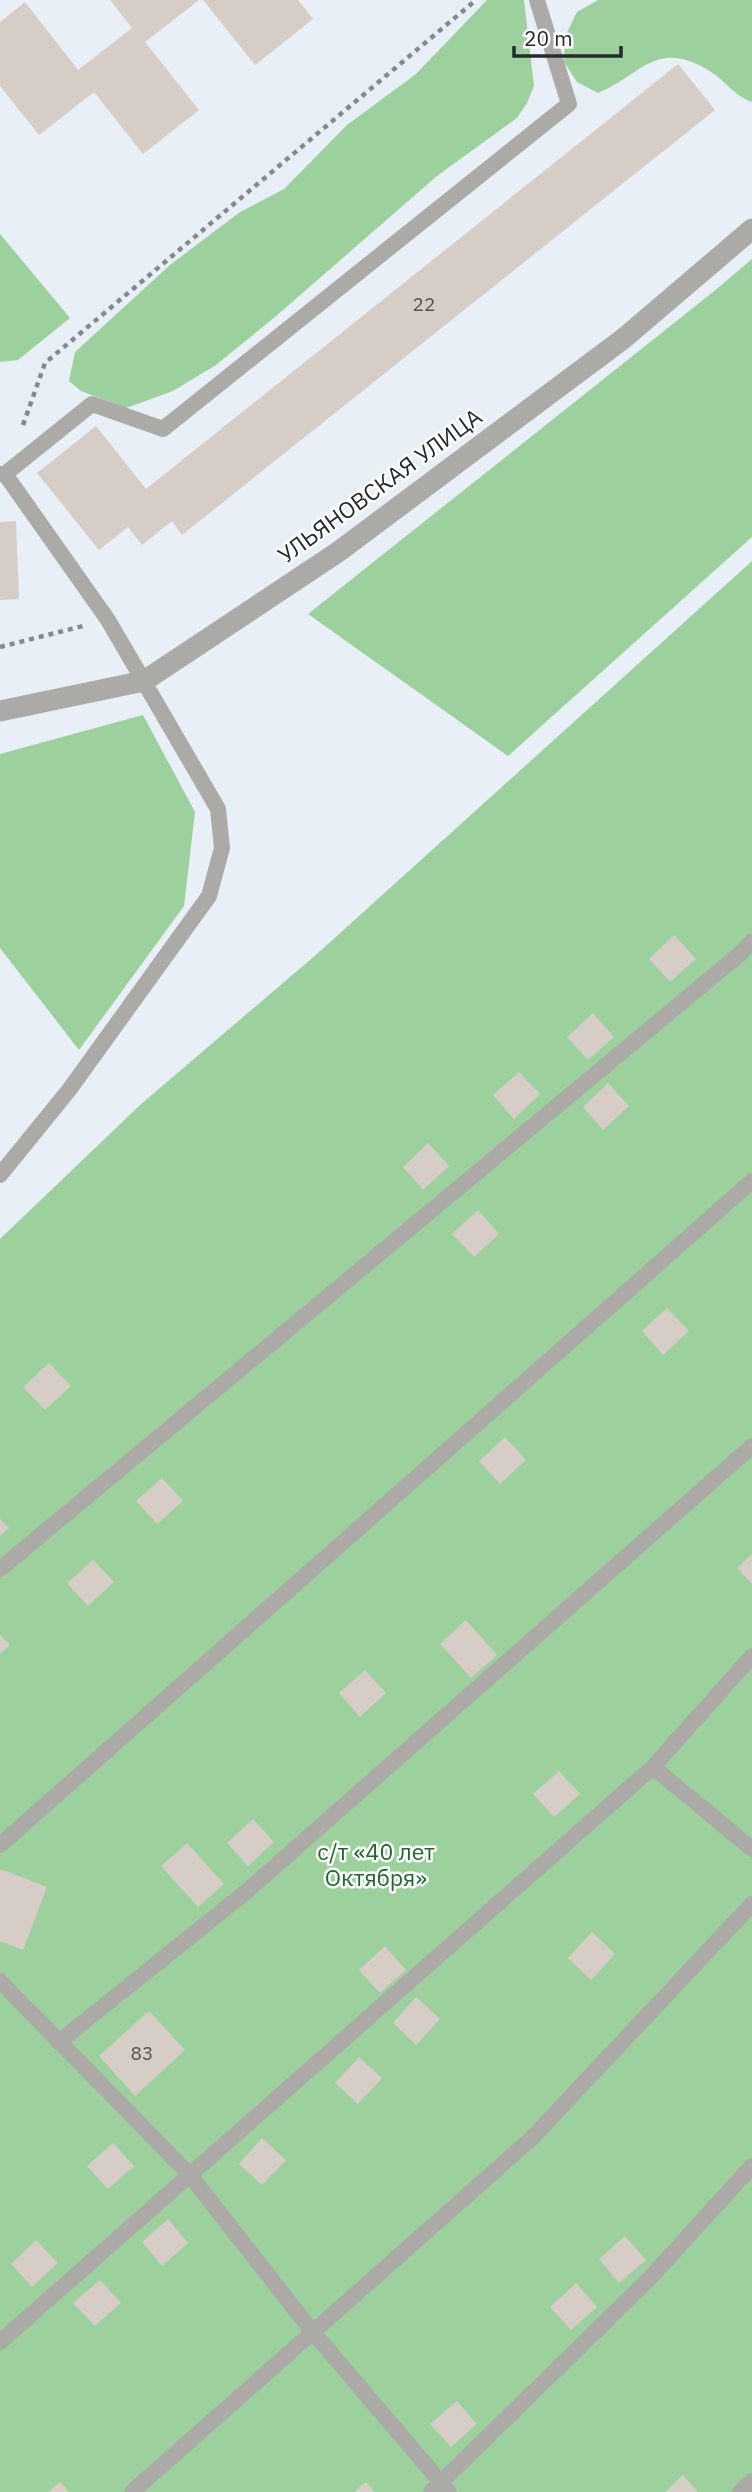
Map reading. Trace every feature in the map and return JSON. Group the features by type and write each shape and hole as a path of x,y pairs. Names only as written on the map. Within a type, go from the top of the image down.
{"street":[{"name":"УЛЬЯНОВСКАЯ УЛИЦА","path":"0,711 144,681 338,552 623,339 752,229"}],"lane":[{"path":"0,1175 69,1090 209,896 222,848 218,808 144,681 108,620 3,474 92,404 163,429 569,104 537,0"},
{"path":"0,1569 746,959 752,941"},
{"path":"0,1844 752,1181"},
{"path":"59,2042 247,1891 752,1446"},
{"path":"0,2342 653,1768 752,1656"},
{"path":"653,1768 752,1849"},
{"path":"132,2492 532,2138 752,1904"},
{"path":"0,1981 189,2174 312,2332 440,2489 650,2278 752,2166"},
{"path":"740,2492 752,2482"}],"path":[{"path":"3,474 45,363 476,0"},
{"path":"0,647 108,620"}],"green space":[{"path":"487,0 524,0 534,86 517,118 437,176 216,365 173,391 126,408 81,391 69,381 75,352 170,265 240,212 284,189 347,125 416,74"},
{"path":"598,0 752,0 752,102 740,96 708,70 690,61 675,58 650,63 598,93 577,82 564,62 565,37 577,12"},
{"path":"0,234 70,318 18,360 0,362"},
{"path":"752,259 752,537 508,756 308,614 713,292"},
{"name":"с/т «40 лет Октября»","path":"752,561 752,2492 0,2492 0,1239 140,1105 318,953"},
{"path":"143,715 195,812 184,906 79,1050 0,948 0,754"}],"building":[{"path":"110,0 199,0 145,42 199,110 143,154 94,92 39,135 0,86 0,22 25,2 78,70 132,28"},
{"path":"203,0 298,0 313,19 255,65"},
{"path":"678,64 715,110 182,535 172,521 142,545 128,527 99,550 37,473 96,426 146,489"},
{"path":"16,521 19,599 0,600 0,522"},
{"path":"674,935 696,959 670,982 649,959"},
{"path":"593,1013 614,1037 588,1060 567,1037"},
{"path":"519,1072 540,1094 514,1119 493,1095"},
{"path":"608,1083 629,1106 603,1130 583,1107"},
{"path":"428,1143 449,1166 423,1190 403,1167"},
{"path":"478,1210 499,1234 474,1257 452,1234"},
{"path":"667,1308 689,1331 663,1355 642,1331"},
{"path":"49,1363 71,1386 45,1410 23,1387"},
{"path":"505,1437 526,1460 500,1484 479,1461"},
{"path":"162,1478 183,1501 157,1524 136,1501"},
{"path":"0,1519 9,1528 0,1536"},
{"path":"752,1554 752,1584 737,1568"},
{"path":"93,1560 114,1582 88,1606 67,1583"},
{"path":"466,1620 497,1655 471,1678 440,1644"},
{"path":"0,1635 10,1645 0,1654"},
{"path":"365,1670 386,1693 360,1717 339,1693"},
{"path":"559,1771 580,1794 554,1817 533,1794"},
{"path":"253,1819 274,1842 248,1866 227,1843"},
{"path":"187,1843 224,1884 198,1907 161,1866"},
{"path":"0,1869 47,1887 23,1950 0,1941"},
{"path":"592,1932 615,1954 591,1980 568,1958"},
{"path":"385,1946 406,1970 380,1993 359,1970"},
{"path":"416,1997 440,2019 416,2045 393,2023"},
{"path":"149,2011 185,2050 135,2096 99,2056"},
{"path":"359,2057 382,2078 358,2104 335,2083"},
{"path":"262,2138 286,2160 262,2185 239,2164"},
{"path":"113,2143 134,2166 108,2189 87,2166"},
{"path":"168,2219 188,2243 162,2266 142,2242"},
{"path":"625,2236 646,2260 619,2283 599,2259"},
{"path":"36,2240 58,2263 32,2287 11,2264"},
{"path":"100,2280 121,2303 95,2326 73,2303"},
{"path":"576,2283 597,2307 571,2330 550,2307"},
{"path":"457,2401 477,2424 451,2447 430,2424"},
{"path":"683,2475 698,2492 665,2492"},
{"path":"60,2482 69,2492 48,2492"},
{"path":"366,2482 375,2492 354,2492"}]}
